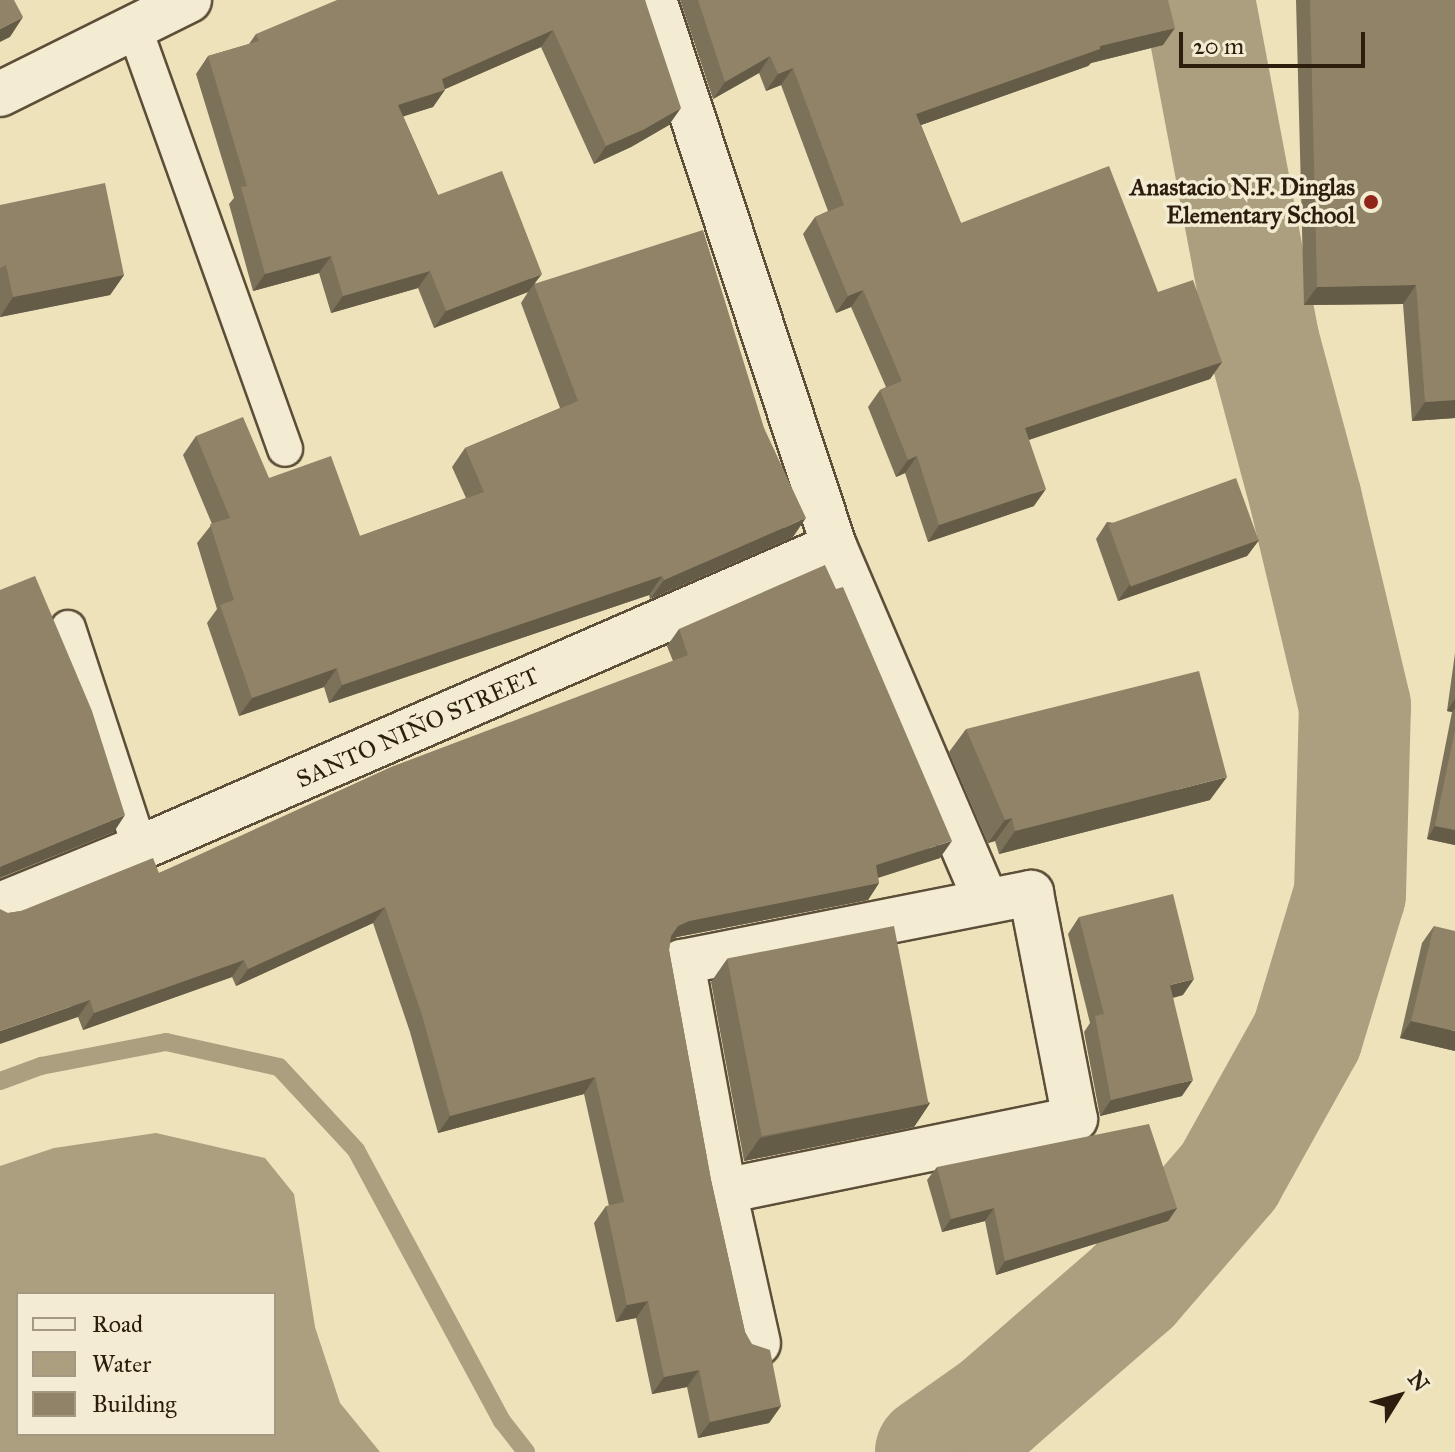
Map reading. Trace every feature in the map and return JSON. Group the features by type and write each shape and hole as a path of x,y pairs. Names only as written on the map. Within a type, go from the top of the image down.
{"street":[{"path":"0,94 189,0"},
{"path":"654,0 834,546 985,899"},
{"name":"SANTO NIÑO STREET","path":"0,905 140,848 834,546"},
{"path":"724,1191 1075,1119 1031,893 985,899 682,962 724,1191 758,1343"}],"lane":[{"path":"134,27 285,449"},
{"path":"68,628 140,848"}],"water":[{"path":"156,1133 265,1158 294,1194 315,1327 340,1403 380,1452 0,1452 0,1166 54,1148"}],"building":[{"path":"0,0 14,0 23,17 0,29"},
{"path":"337,0 645,0 681,108 643,130 606,146 553,30 442,79 445,90 398,105 438,195 502,171 542,274 446,311 430,271 343,296 331,256 265,274 241,187 247,186 208,56 259,41 256,34"},
{"path":"698,0 1168,0 1175,28 1100,46 1100,49 916,114 961,223 1109,166 1158,292 1193,280 1222,362 1025,428 1046,489 939,525 917,456 908,460 880,390 902,381 863,290 848,296 815,217 844,205 793,68 778,74 770,56 725,82"},
{"name":"Anastacio N.F. Dinglas Elementary School","path":"1310,0 1455,0 1455,400 1425,402 1416,285 1317,287"},
{"path":"105,183 124,275 13,297 6,265 0,268 0,205"},
{"path":"703,230 764,428 806,518 664,580 662,576 342,685 337,668 252,698 220,605 234,600 210,524 230,518 196,436 243,417 269,478 331,456 360,536 484,492 465,448 578,401 534,284"},
{"path":"1236,478 1259,540 1131,587 1108,525"},
{"path":"825,565 836,589 843,587 952,841 876,865 879,883 689,921 678,926 671,936 669,950 711,1180 745,1332 752,1344 770,1350 781,1406 710,1422 699,1370 664,1377 648,1301 627,1305 606,1206 624,1202 595,1077 450,1116 422,1015 385,907 248,969 244,960 94,1013 90,1000 0,1031 0,909 8,913 21,911 153,858 159,873 391,767 688,655 679,629"},
{"path":"35,576 92,711 125,815 0,867 0,590"},
{"path":"1199,671 1227,777 1015,831 1012,818 1005,820 966,729"},
{"path":"1455,730 1455,830 1435,826"},
{"path":"1173,894 1194,979 1170,985 1193,1080 1111,1100 1095,1016 1104,1014 1079,917"},
{"path":"894,926 929,1104 762,1136 727,958"},
{"path":"1434,926 1455,931 1455,1031 1411,1021"},
{"path":"1149,1124 1177,1208 1005,1261 994,1208 951,1219 937,1167"}],"waterway":[{"path":"931,1452 995,1407 1133,1287 1229,1176 1307,1036 1350,894 1355,706 1306,500 1263,339 1199,0"},
{"path":"0,1081 41,1066 166,1042 279,1067 356,1150 502,1421 526,1452"}],"place":[{"name":"Anastacio N.F. Dinglas Elementary School","path":"1371,202"}]}
